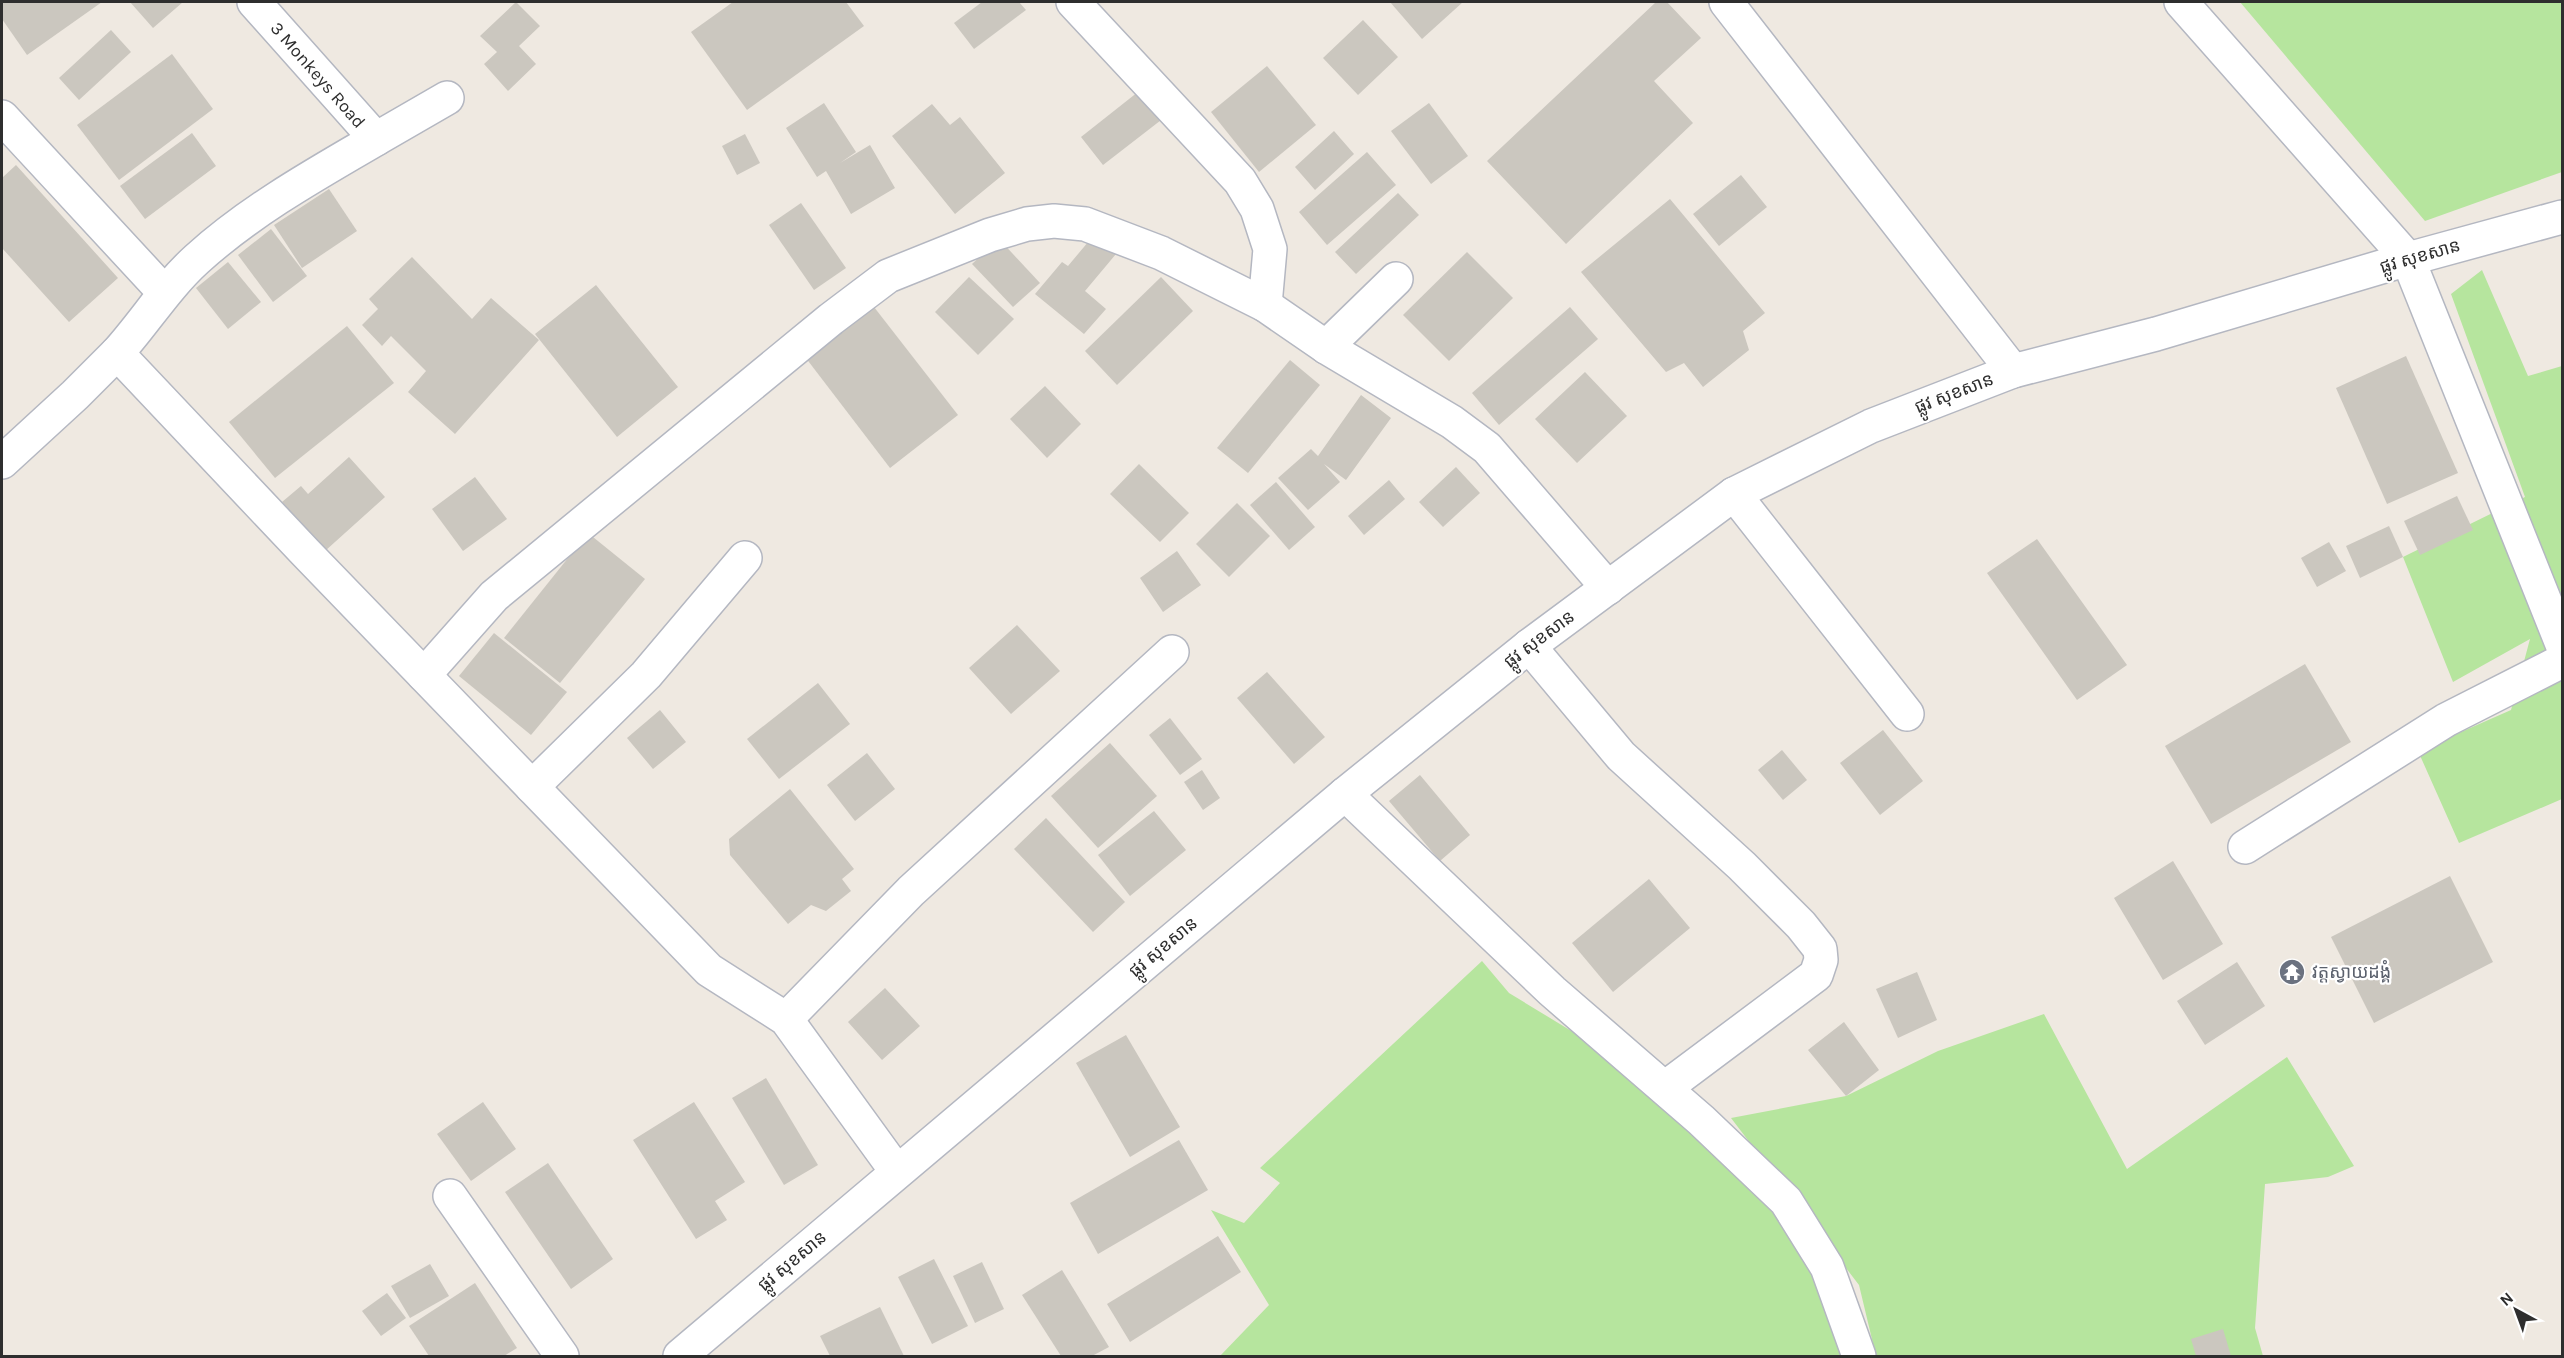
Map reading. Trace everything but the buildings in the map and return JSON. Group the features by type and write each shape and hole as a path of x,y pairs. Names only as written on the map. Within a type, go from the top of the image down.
{"street":[{"name":"3 Monkeys Road","path":"254,2 376,140 447,98"},
{"path":"1073,2 1240,181 1257,210 1270,249 1265,305"},
{"path":"1726,2 2013,371"},
{"path":"2181,2 2408,259 2562,644"},
{"path":"2,117 164,292"},
{"path":"2,462 117,353 140,328 164,292 198,258 264,208 376,140"},
{"name":"ផ្លូវ សុខសាន","path":"680,1356 1345,794 1529,646 1734,494 1871,426 2013,371 2156,334 2408,259 2562,218"},
{"path":"424,675 494,596 831,319 888,276 932,256 1027,224 1054,221 1085,224 1161,253 1265,305 1326,346 1452,422 1487,448 1608,588"},
{"path":"1326,346 1396,279"},
{"path":"117,353 709,970 786,1019 897,1172"},
{"path":"1734,494 1907,714"},
{"path":"532,787 646,675 745,558"},
{"path":"1529,646 1621,756 1742,866 1801,924 1820,949 1821,960 1816,975 1665,1088"},
{"path":"786,1019 911,891 1172,652"},
{"path":"2246,848 2446,720 2562,662"},
{"path":"1345,794 1552,991 1665,1088 1786,1201 1827,1267 1859,1356"},
{"path":"450,1196 562,1356"}],"green space":[{"path":"2240,2 2562,2 2562,172 2425,221"},
{"path":"2482,270 2528,376 2562,366 2562,799 2459,843 2418,751 2511,710 2530,639 2453,682 2403,557 2525,497 2451,294"},
{"path":"1482,961 1509,993 1665,1088 1827,1267 1860,1356 1220,1356 1269,1305 1211,1210 1244,1223 1280,1183 1260,1168"},
{"path":"2044,1014 2127,1169 2287,1057 2354,1166 2328,1177 2265,1184 2255,1328 2263,1356 1876,1356 1859,1285 1731,1118 1846,1096 1938,1051"}],"place":[{"name":"វត្តស្វាយដង្គំ","path":"2292,972"}]}
